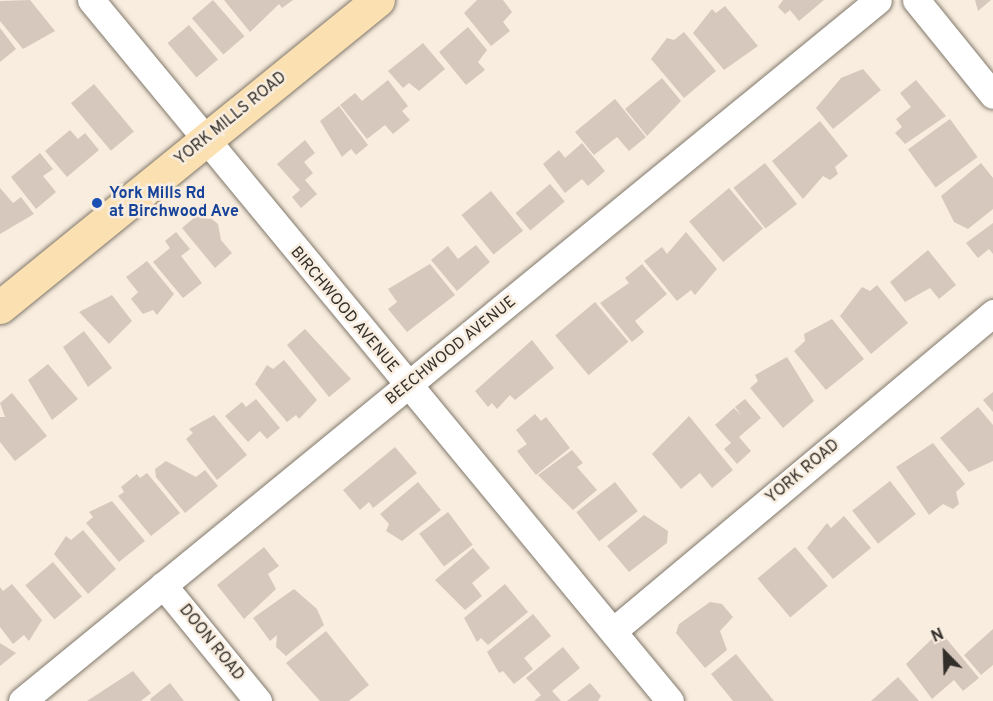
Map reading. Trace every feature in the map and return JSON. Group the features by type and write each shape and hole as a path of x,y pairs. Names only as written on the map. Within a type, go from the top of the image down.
{"main road":[{"name":"YORK MILLS ROAD","path":"0,307 378,0"}],"street":[{"name":"BIRCHWOOD AVENUE","path":"91,0 409,388 670,701"},
{"name":"BEECHWOOD AVENUE","path":"22,701 409,388 878,0"},
{"path":"916,0 993,95"},
{"name":"YORK ROAD","path":"613,631 993,313"},
{"name":"DOON ROAD","path":"163,585 258,701"}],"building":[{"path":"30,0 55,31 23,49 0,21 0,1"},
{"path":"213,0 244,36 223,55 192,18"},
{"path":"224,0 293,0 282,8 279,4 250,32"},
{"path":"477,0 503,0 512,12 503,22 510,31 491,46 464,13"},
{"path":"783,0 824,0 799,21 790,10 785,14 778,7"},
{"path":"975,0 991,0 978,11"},
{"path":"725,6 758,46 724,70 693,33 712,9 716,13"},
{"path":"189,25 218,59 196,77 168,43"},
{"path":"468,27 487,50 478,62 485,70 466,85 439,52"},
{"path":"0,28 16,49 0,62"},
{"path":"684,32 716,71 684,98 651,59 667,38 674,40"},
{"path":"423,43 445,69 419,91 409,83 403,88 388,71"},
{"path":"863,69 881,90 833,129 816,108 841,78"},
{"path":"662,78 681,101 647,136 625,109"},
{"path":"388,80 408,106 402,111 410,120 393,134 385,125 367,139 340,105 355,93 362,101"},
{"path":"916,80 946,116 905,144 895,133 902,127 896,119 911,107 900,93"},
{"path":"94,84 134,131 111,151 71,103"},
{"path":"615,99 646,137 629,151 617,137 594,155 575,132"},
{"path":"339,106 368,145 356,155 351,149 342,157 320,121"},
{"path":"950,119 978,157 936,188 908,150"},
{"path":"820,121 848,156 835,167 838,174 830,180 823,176 803,199 772,161"},
{"path":"70,130 78,139 85,133 99,150 67,177 45,151"},
{"path":"305,140 315,153 304,162 313,173 305,180 317,194 301,208 292,197 300,190 277,164"},
{"path":"582,143 605,171 588,186 582,179 565,193 543,164 559,150 565,158"},
{"path":"40,153 53,169 43,176 56,192 36,209 11,177"},
{"path":"765,163 797,204 765,229 733,188"},
{"path":"981,163 993,178 993,209 968,229 954,222 941,196"},
{"path":"550,184 565,202 530,231 516,213"},
{"path":"0,188 13,203 21,197 34,214 0,234"},
{"path":"729,188 763,229 723,262 689,221"},
{"path":"491,191 523,231 494,255 461,215"},
{"path":"202,211 218,224 221,240 232,253 215,268 182,228"},
{"path":"993,223 993,254 989,249 978,258 966,243"},
{"path":"176,232 190,249 181,256 202,283 183,298 153,262 170,248 165,241"},
{"path":"686,232 717,269 695,295 691,290 677,301 644,261 662,247 667,254"},
{"path":"476,245 490,262 457,291 431,260 448,246 458,259"},
{"path":"928,250 956,285 939,299 930,288 905,302 890,282"},
{"path":"147,261 174,294 157,315 153,310 143,314 131,299 138,292 126,277"},
{"path":"430,264 455,295 407,332 388,309 397,302 388,289"},
{"path":"642,264 667,294 635,321 644,332 632,342 600,303 629,283 625,278"},
{"path":"877,285 908,323 871,354 840,316 862,287 870,291"},
{"path":"112,295 132,321 109,344 79,312"},
{"path":"595,302 628,342 589,375 555,335"},
{"path":"832,319 864,359 826,390 794,351 805,341 804,334"},
{"path":"305,329 351,379 329,397 287,345"},
{"path":"84,331 112,368 88,387 63,347"},
{"path":"532,340 554,368 515,400 510,395 497,409 492,403 488,407 475,391"},
{"path":"787,357 814,401 783,428 750,388 758,381 755,375"},
{"path":"284,360 317,400 299,419 296,415 287,422 255,384 267,365 273,369"},
{"path":"48,364 78,399 52,420 28,380"},
{"path":"993,392 993,412 983,400"},
{"path":"12,393 47,436 15,461 0,442 0,417 5,417 0,403"},
{"path":"256,399 280,428 267,439 260,431 248,442 225,416 242,402 246,407"},
{"path":"745,399 761,418 739,437 751,451 737,464 724,449 731,443 715,425 734,408 742,416 735,407"},
{"path":"978,407 993,425 993,461 969,472 940,438"},
{"path":"535,414 541,421 546,417 570,448 536,475 517,451 527,444 516,430"},
{"path":"214,415 247,455 217,480 186,439 193,433 189,429"},
{"path":"689,416 733,470 712,488 700,473 681,489 652,454"},
{"path":"933,443 965,484 956,492 959,504 953,509 943,504 929,515 896,467"},
{"path":"395,447 417,473 373,508 369,502 360,510 343,490"},
{"path":"572,450 583,463 577,467 597,490 573,510 538,475"},
{"path":"166,461 196,477 205,470 218,486 185,513 156,477 155,469"},
{"path":"147,473 180,513 151,536 118,496 124,492 121,487 137,474 140,478"},
{"path":"890,481 916,514 878,544 852,511"},
{"path":"418,482 441,510 402,541 386,531 389,524 380,514"},
{"path":"615,482 638,511 599,541 576,512"},
{"path":"112,501 145,541 119,562 86,523 93,517 89,512"},
{"path":"448,512 473,545 444,566 419,534"},
{"path":"644,515 668,531 667,543 629,572 607,546"},
{"path":"844,516 871,548 833,579 807,548 827,523 831,528"},
{"path":"83,530 116,569 88,594 54,554 66,536 71,540"},
{"path":"264,547 279,566 268,574 276,589 244,619 217,585"},
{"path":"795,547 828,586 790,618 757,578"},
{"path":"473,548 490,568 472,583 482,596 465,610 435,580"},
{"path":"53,562 82,596 54,620 25,585"},
{"path":"12,584 42,620 29,641 24,635 13,644 0,627 0,587 3,591"},
{"path":"505,584 528,612 488,645 481,638 477,642 464,618"},
{"path":"294,589 317,609 324,625 286,656 276,647 277,635 270,641 253,618"},
{"path":"710,602 722,604 733,617 720,631 727,650 705,668 676,633 679,624"},
{"path":"533,614 551,636 524,658 533,669 514,684 503,671 499,673 487,652"},
{"path":"993,629 993,665 981,675 964,655"},
{"path":"326,631 369,685 349,701 320,701 286,663"},
{"path":"940,631 979,678 963,691 954,680 932,699 906,664"},
{"path":"0,643 16,653 0,666"},
{"path":"563,647 580,668 552,691 561,701 534,701 541,695 526,678"},
{"path":"736,654 774,701 733,701 711,674"},
{"path":"133,671 151,693 141,701 87,701"},
{"path":"898,677 919,701 871,701"},
{"path":"170,683 184,701 151,701 150,699"},
{"path":"590,683 601,696 598,701 567,701"}],"place":[{"name":"York Mills Rd at Birchwood Ave","path":"97,203"}]}
